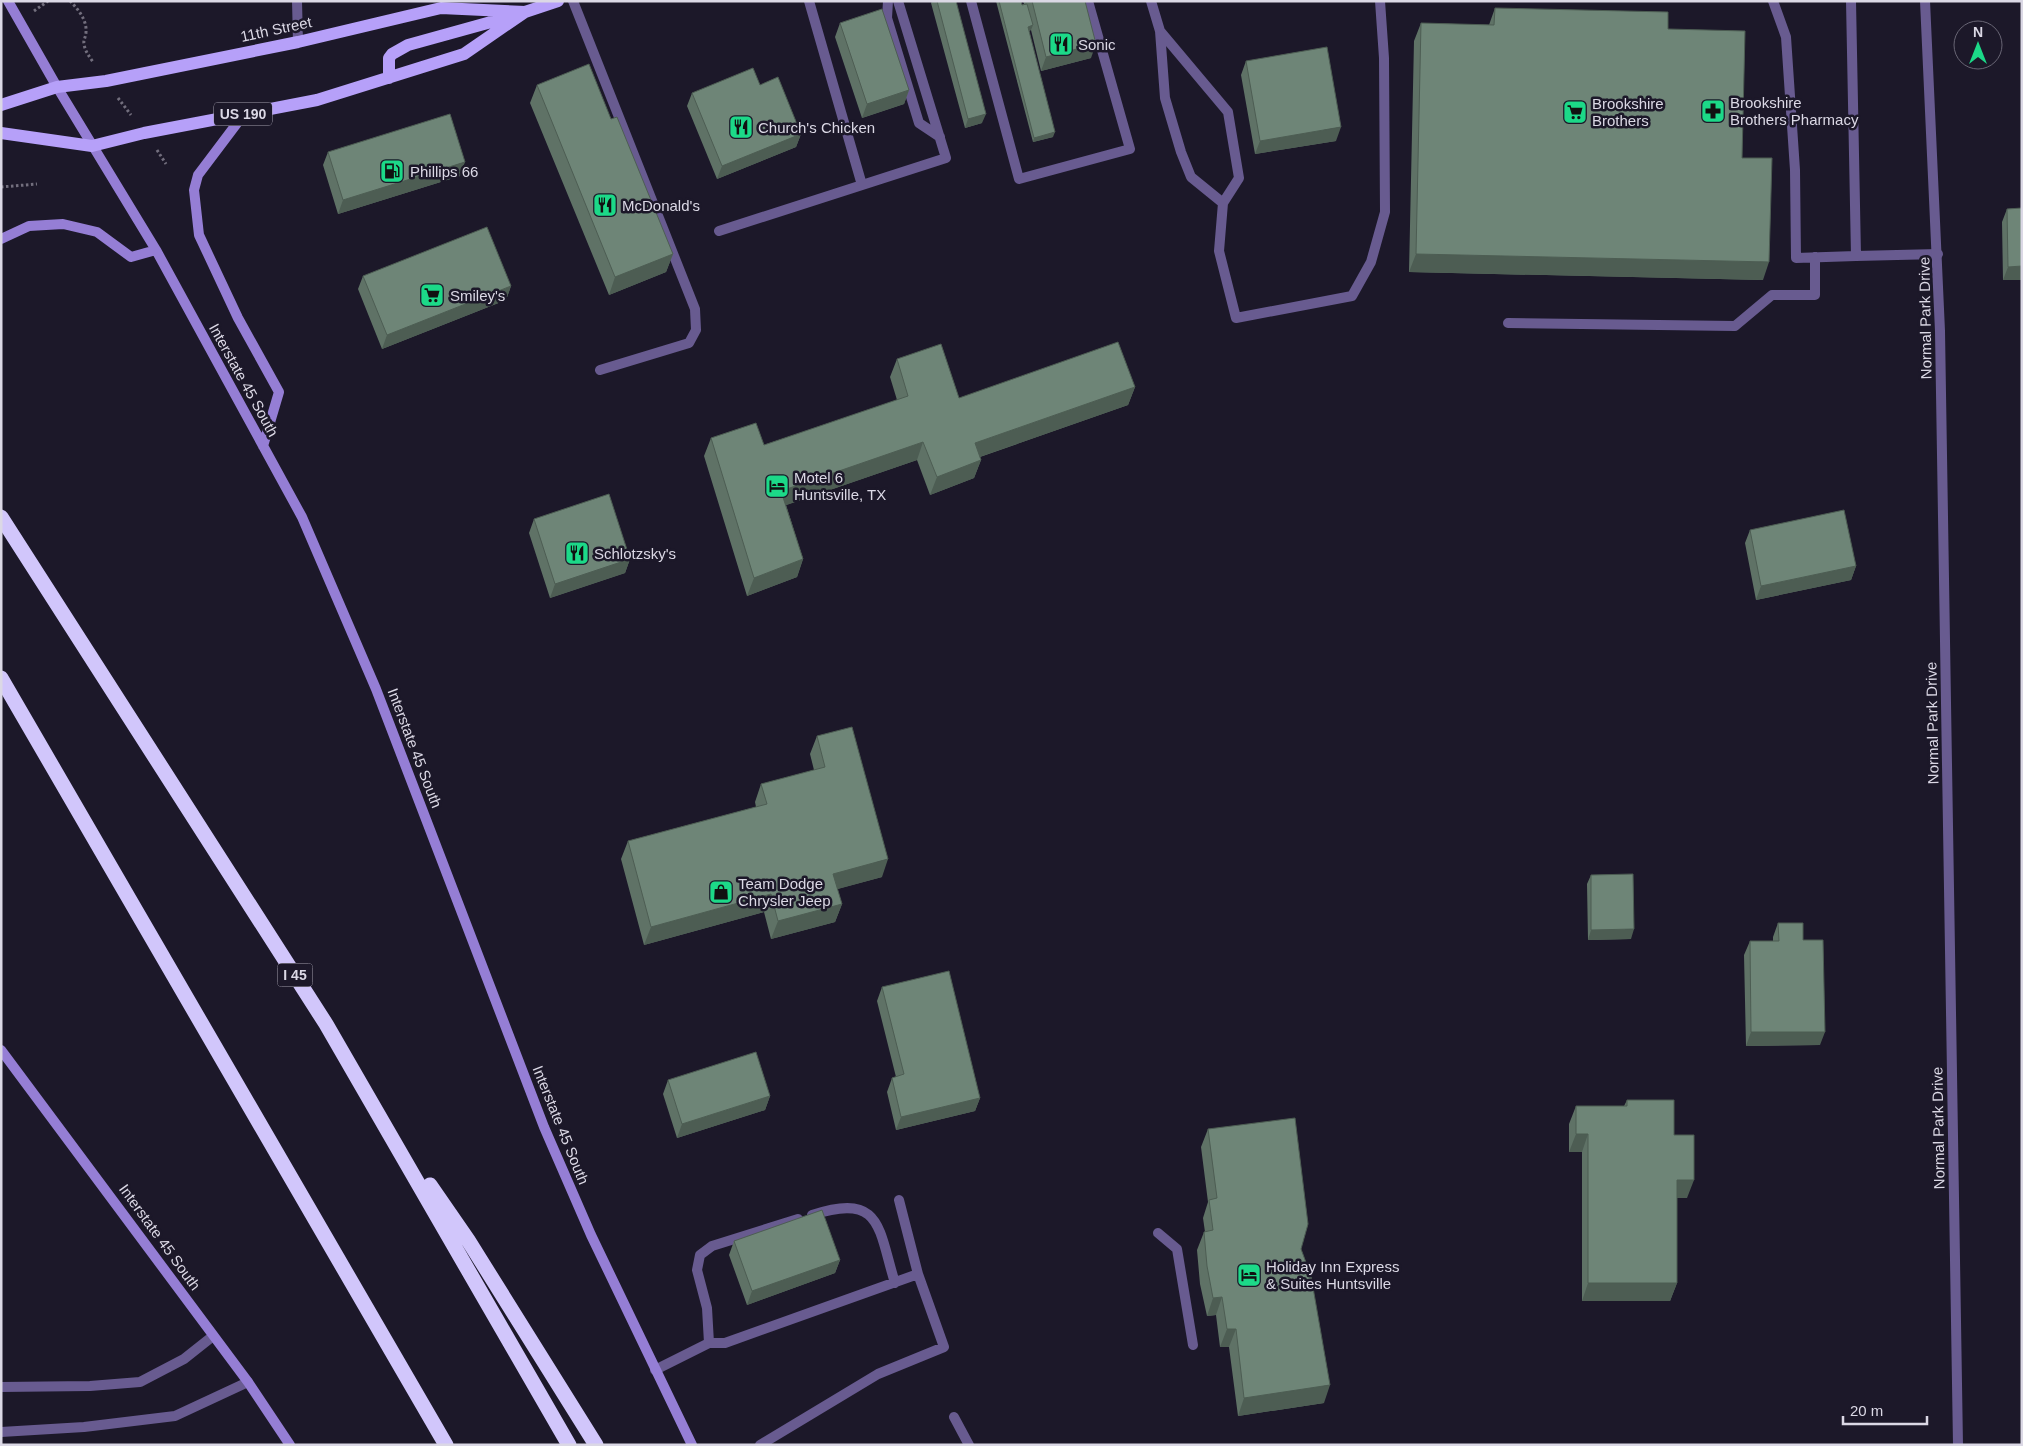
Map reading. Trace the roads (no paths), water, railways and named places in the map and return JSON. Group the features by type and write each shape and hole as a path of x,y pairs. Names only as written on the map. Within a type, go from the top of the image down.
{"highway":[{"name":"I 45","path":"1,517 326,1024 372,1101 568,1445"},
{"path":"1,678 446,1445"},
{"path":"372,1101 468,1240 596,1445"}],"main road":[{"name":"Interstate 45 South","path":"8,1 57,88 156,250 302,517 372,680 544,1127 591,1235 692,1445"},
{"name":"11th Street","path":"1,105 57,88 298,42 441,8 526,12 558,1"},
{"name":"US 190","path":"1,133 92,146 144,133 317,100 464,54 526,12"},
{"path":"389,78 389,58 397,50 408,45 526,12"},
{"path":"244,114 198,175 194,190 199,235 238,318 279,392 262,446"},
{"path":"1,240 29,226 63,224 96,232 131,257 156,250"},
{"name":"Interstate 45 South","path":"1,1050 248,1382 290,1445"}],"street":[{"path":"297,1 298,42"},
{"path":"573,1 695,309 696,330 689,343 600,370"},
{"path":"809,1 862,185"},
{"path":"888,1 887,18 919,123 940,137"},
{"path":"719,231 946,158 898,1"},
{"path":"971,1 1020,179 1130,149 1088,1"},
{"path":"1151,1 1160,31 1165,98 1181,152 1192,177 1223,203"},
{"path":"1160,31 1228,112 1239,178 1223,203 1219,251 1236,318 1352,296 1371,262 1385,212 1384,58 1380,1"},
{"path":"1773,1 1786,37 1795,170 1796,258 1938,254"},
{"path":"1851,1 1856,256"},
{"name":"Normal Park Drive","path":"1925,1 1938,254 1958,1445"},
{"path":"1508,323 1735,326 1772,295 1815,295 1815,257"},
{"path":"760,1445 878,1374 944,1347 918,1274 899,1200"},
{"path":"709,1343 707,1308 697,1270 700,1256 712,1246 721,1243 831,1208 846,1206 869,1214 876,1222 895,1283"},
{"path":"1158,1233 1178,1250 1194,1345"},
{"path":"655,1370 709,1343 725,1343 918,1274"},
{"path":"1,1386 90,1386 140,1382 184,1359 213,1336"},
{"path":"1,1432 84,1427 175,1416 248,1382"},
{"path":"954,1417 969,1445"}],"place":[{"name":"Sonic","path":"1061,44"},
{"name":"Brookshire Brothers Pharmacy","path":"1713,111"},
{"name":"Brookshire Brothers","path":"1575,112"},
{"name":"Church's Chicken","path":"741,127"},
{"name":"Phillips 66","path":"392,171"},
{"name":"McDonald's","path":"605,205"},
{"name":"Smiley's","path":"432,295"},
{"name":"Motel 6 Huntsville, TX","path":"777,486"},
{"name":"Schlotzsky's","path":"577,553"},
{"name":"Team Dodge Chrysler Jeep","path":"721,892"},
{"name":"Holiday Inn Express & Suites Huntsville","path":"1249,1275"}]}
